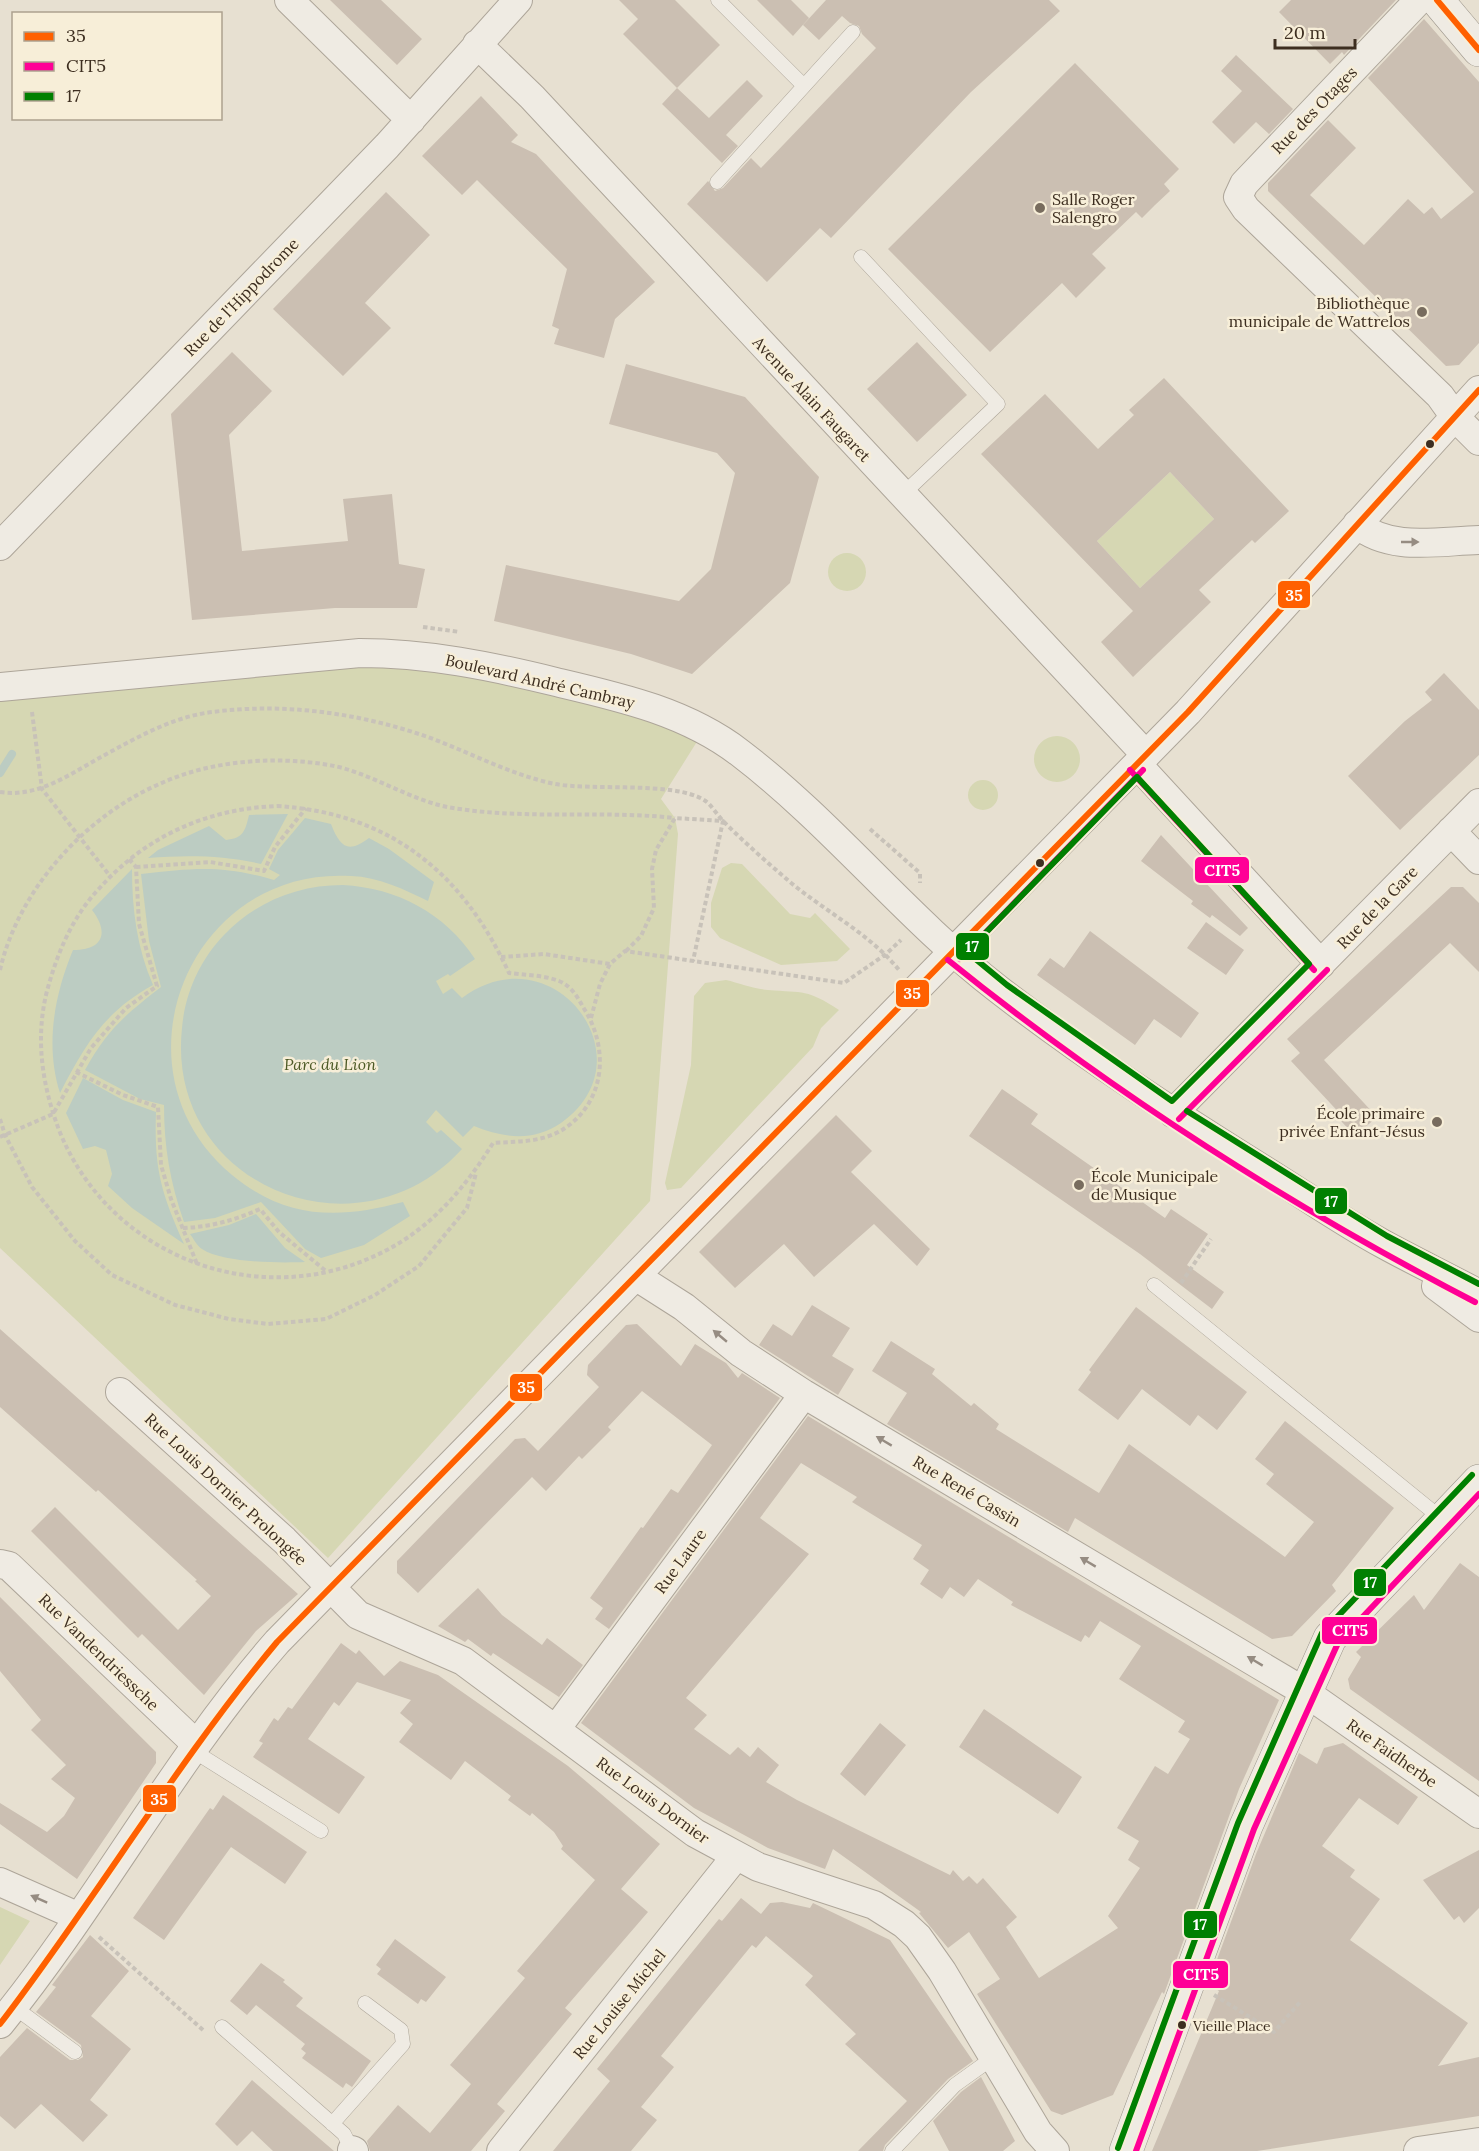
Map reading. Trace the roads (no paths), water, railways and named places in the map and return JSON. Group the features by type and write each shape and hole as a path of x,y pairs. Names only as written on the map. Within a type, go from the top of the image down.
{"street":[{"path":"289,0 411,120"},
{"name":"Rue de l'Hippodrome","path":"0,546 411,120 518,0"},
{"name":"Rue des Otages","path":"1419,0 1244,184 1238,197 1246,209 1440,396 1455,417"},
{"path":"1437,0 1479,50"},
{"name":"Avenue Alain Faugaret","path":"477,44 532,97 901,496 1142,759 1321,964"},
{"path":"7,2015 242,1682 1142,759 1231,665 1479,390"},
{"path":"1455,417 1479,441"},
{"path":"1357,524 1368,533 1395,542 1479,540"},
{"name":"Boulevard André Cambray","path":"0,687 360,653 394,653 516,672 642,704 716,735 758,767 812,814 954,953 1002,992 1173,1113 1383,1244"},
{"name":"Rue de la Gare","path":"1173,1113 1479,803"},
{"path":"1451,831 1479,860"},
{"path":"1383,1244 1479,1294"},
{"path":"1383,1244 1479,1318"},
{"name":"Rue René Cassin","path":"637,1277 684,1307 741,1353 804,1394 1305,1692"},
{"name":"Rue Louis Dornier Prolongée","path":"120,1392 284,1540 332,1588"},
{"name":"Rue Laure","path":"556,1729 804,1394"},
{"path":"1126,2151 1253,1809 1305,1692 1337,1630 1479,1481"},
{"name":"Rue Vandendriessche","path":"0,1564 9,1566 194,1747"},
{"name":"Rue Louis Dornier","path":"332,1588 358,1615 463,1661 695,1833 758,1867 873,1905 904,1924 936,1962 1047,2142"},
{"name":"Rue Faidherbe","path":"1305,1692 1479,1814"},
{"name":"Rue Louise Michel","path":"501,2151 736,1856"},
{"path":"0,1882 77,1916"},
{"path":"1419,2151 1479,2142"}],"lane":[{"path":"718,0 803,85"},
{"path":"717,182 853,32"},
{"path":"861,257 998,404 901,496"},
{"path":"1154,1286 1442,1519"},
{"path":"194,1747 321,1831"},
{"path":"332,2124 403,2044 400,2030 364,2003"},
{"path":"7,2015 75,2052"},
{"path":"222,2027 344,2134 353,2150"},
{"path":"892,2151 955,2085 994,2057"}],"waterway":[{"path":"0,773 12,754"}],"place":[{"name":"Salle Roger Salengro","path":"1040,208"},
{"name":"Bibliothèque municipale de Wattrelos","path":"1422,312"},
{"name":"École primaire privée Enfant-Jésus","path":"1437,1122"},
{"name":"École Municipale de Musique","path":"1079,1185"},
{"name":"Vieille Place","path":"1182,2025"}],"park label":[{"name":"Parc du Lion","path":"330,1064"}]}
